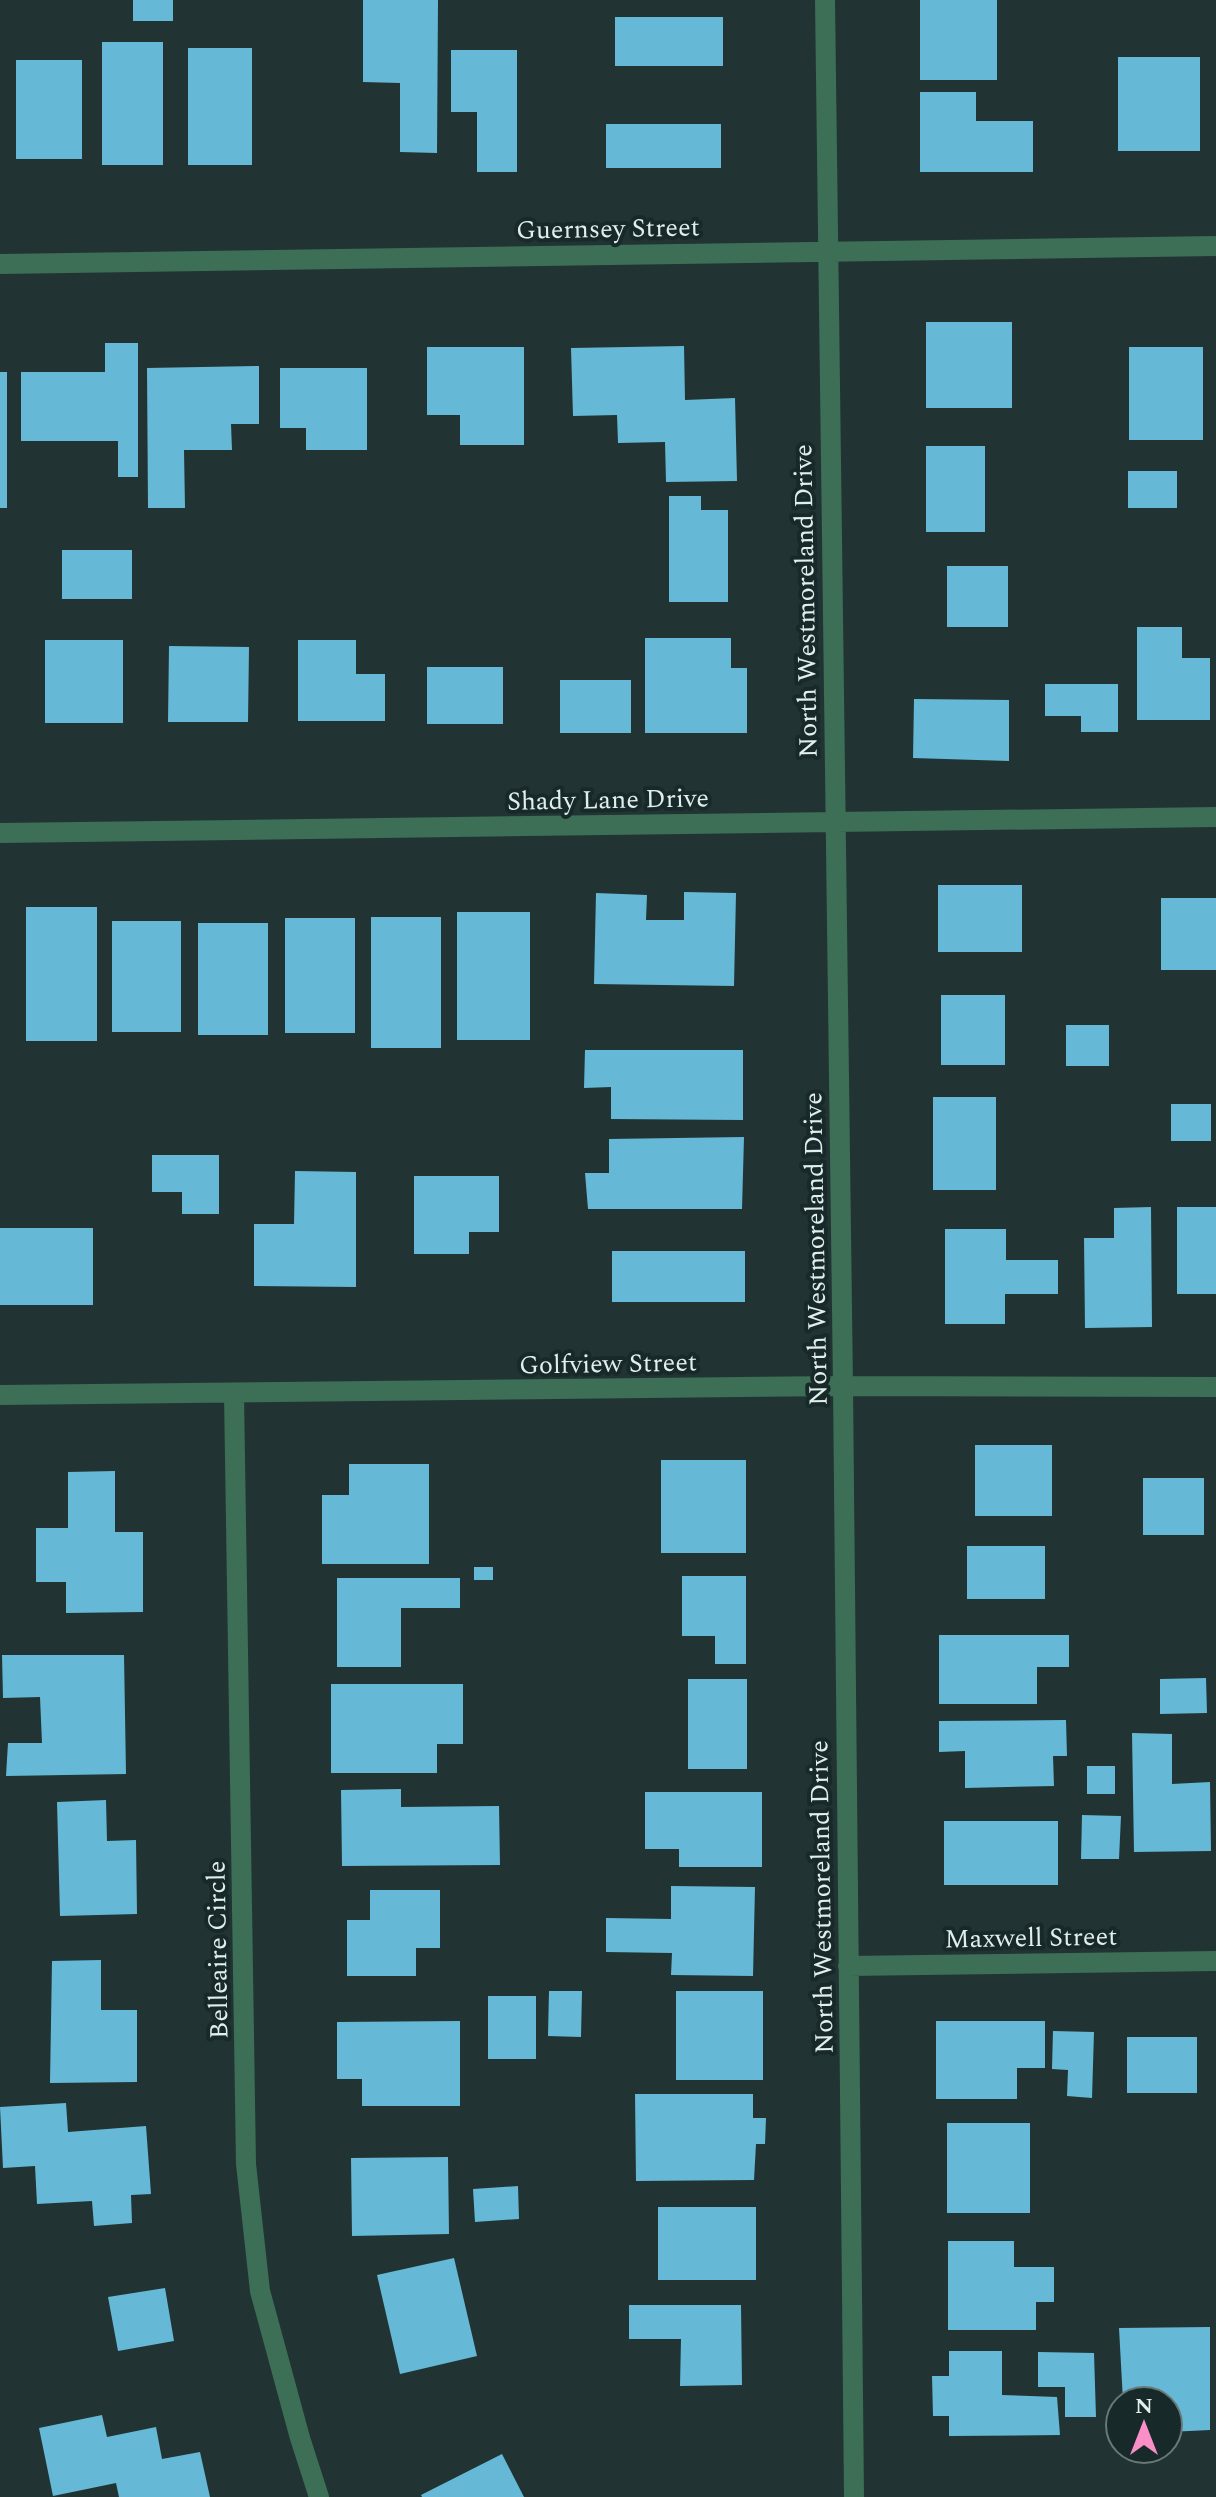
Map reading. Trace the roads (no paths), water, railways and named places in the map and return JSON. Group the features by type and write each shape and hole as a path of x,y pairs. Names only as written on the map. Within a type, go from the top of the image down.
{"street":[{"name":"North Westmoreland Drive","path":"825,0 854,2497"},
{"name":"Guernsey Street","path":"0,264 1216,246"},
{"name":"Shady Lane Drive","path":"0,833 1216,817"},
{"name":"Golfview Street","path":"0,1395 843,1386 1216,1387"},
{"name":"Belleaire Circle","path":"234,1394 246,2164 260,2291 319,2497"},
{"name":"Maxwell Street","path":"848,1966 1216,1961"}]}
